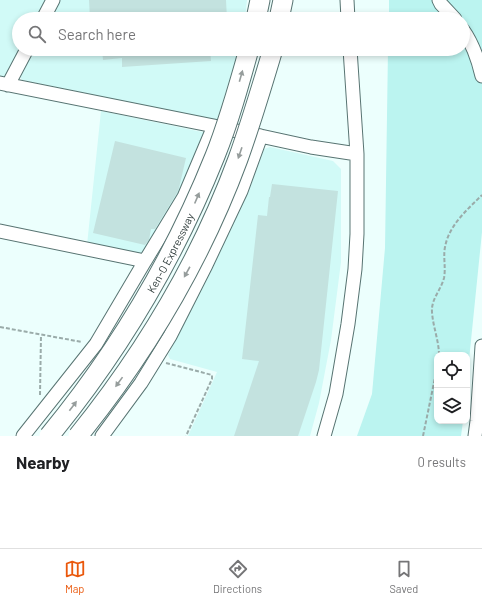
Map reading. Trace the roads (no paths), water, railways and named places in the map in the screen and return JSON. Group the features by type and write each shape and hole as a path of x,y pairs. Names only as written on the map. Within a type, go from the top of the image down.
{"highway":[{"path":"257,12 260,0"},
{"path":"280,12 283,0"},
{"name":"Ken-O Expressway","path":"49,436 71,409 108,358 166,262 192,211 216,155 235,99 247,56"},
{"name":"Ken-O Expressway","path":"78,436 126,372 159,320 188,269 214,217 238,159 257,104 271,56"}],"street":[{"path":"47,12 53,0"},
{"path":"347,0 348,12"},
{"path":"439,0 448,12"},
{"path":"470,41 477,55 482,76"},
{"path":"22,56 4,84 357,154"},
{"path":"324,436 336,394 348,324 355,269 357,234 357,154 350,56"},
{"path":"23,436 96,344 184,197 214,126"},
{"path":"102,436 141,383 170,336 206,266 241,191 261,136"},
{"path":"0,231 145,261"},
{"path":"474,436 477,421 482,346"}]}
